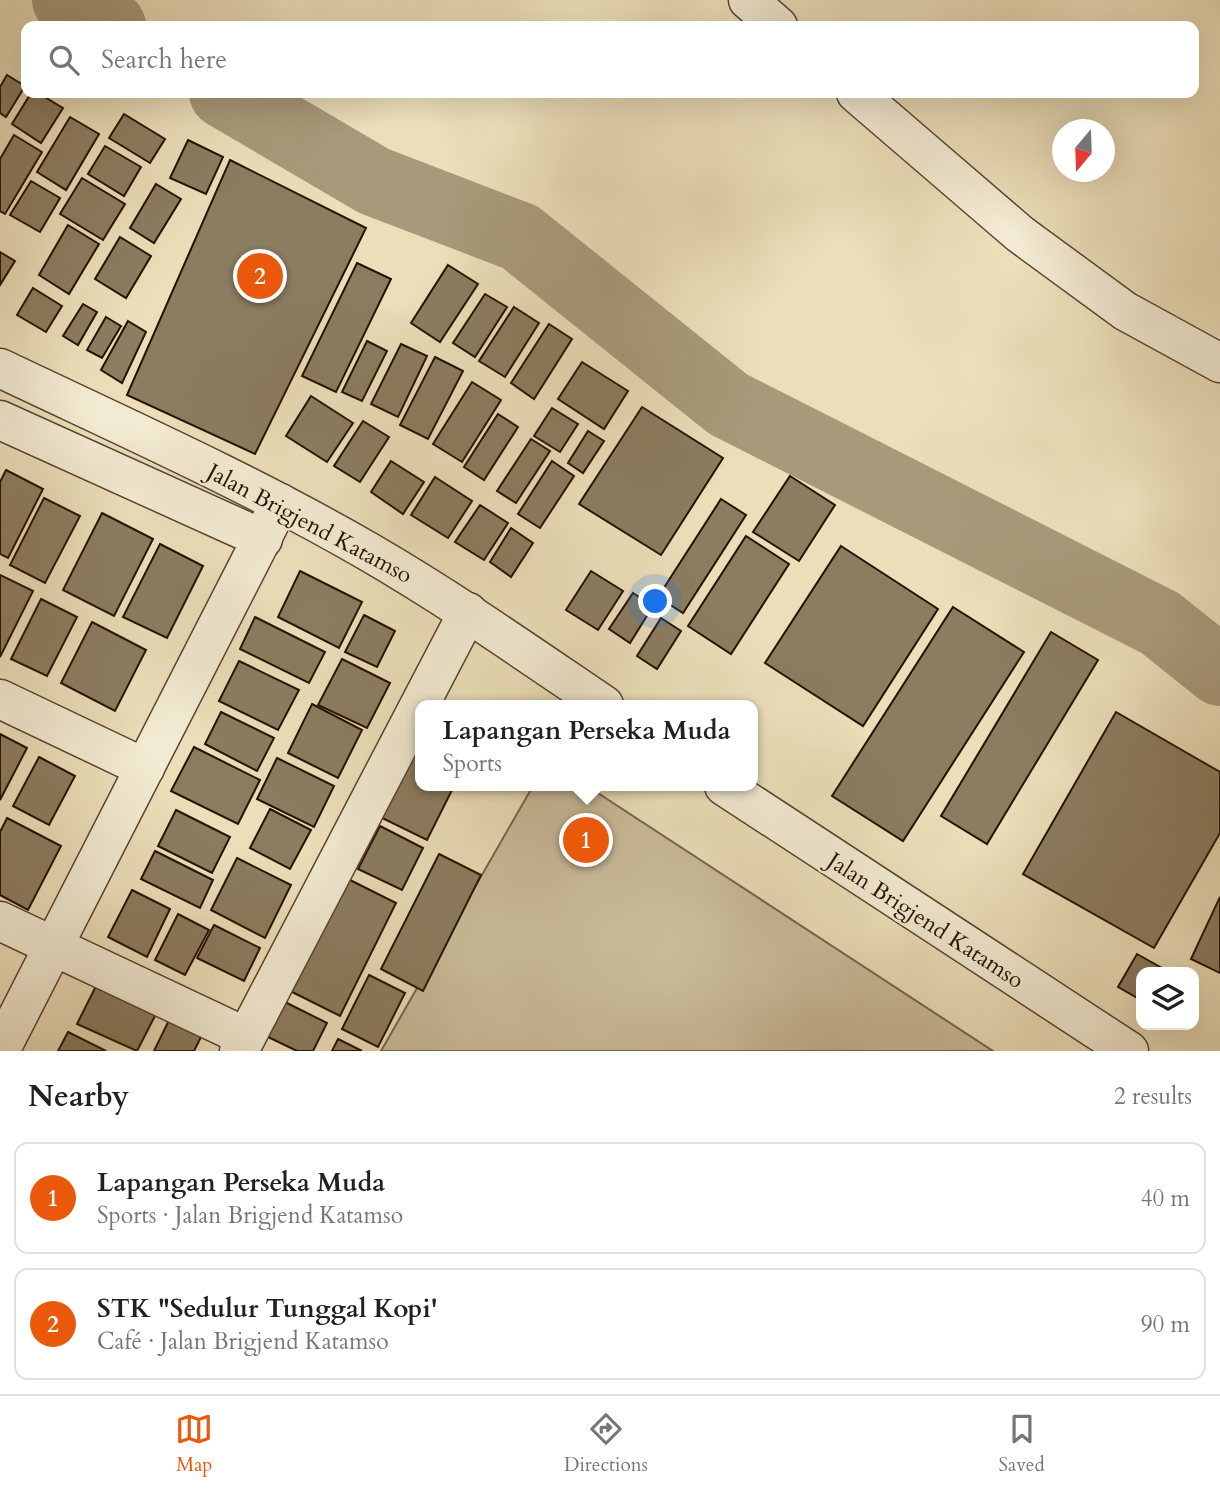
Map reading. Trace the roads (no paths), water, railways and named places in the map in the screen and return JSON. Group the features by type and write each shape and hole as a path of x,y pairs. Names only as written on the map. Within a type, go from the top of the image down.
{"street":[{"path":"748,0 772,21"},
{"path":"862,98 1020,234 1125,311 1220,363"},
{"name":"Jalan Brigjend Katamso","path":"0,368 280,503 468,612 597,700"},
{"path":"0,420 263,538"},
{"path":"0,1051 280,503"},
{"path":"422,700 468,612"},
{"path":"0,699 145,768"},
{"path":"0,921 243,1044 415,714"},
{"name":"Jalan Brigjend Katamso","path":"731,791 1106,1045"}],"waterway":[{"path":"67,0 103,21"},
{"path":"233,98 374,181 520,237 728,404 1160,623 1220,671"}],"place":[{"name":"STK \"Sedulur Tunggal Kopi'","path":"260,276"},
{"name":"Lapangan Perseka Muda","path":"586,840"}]}
